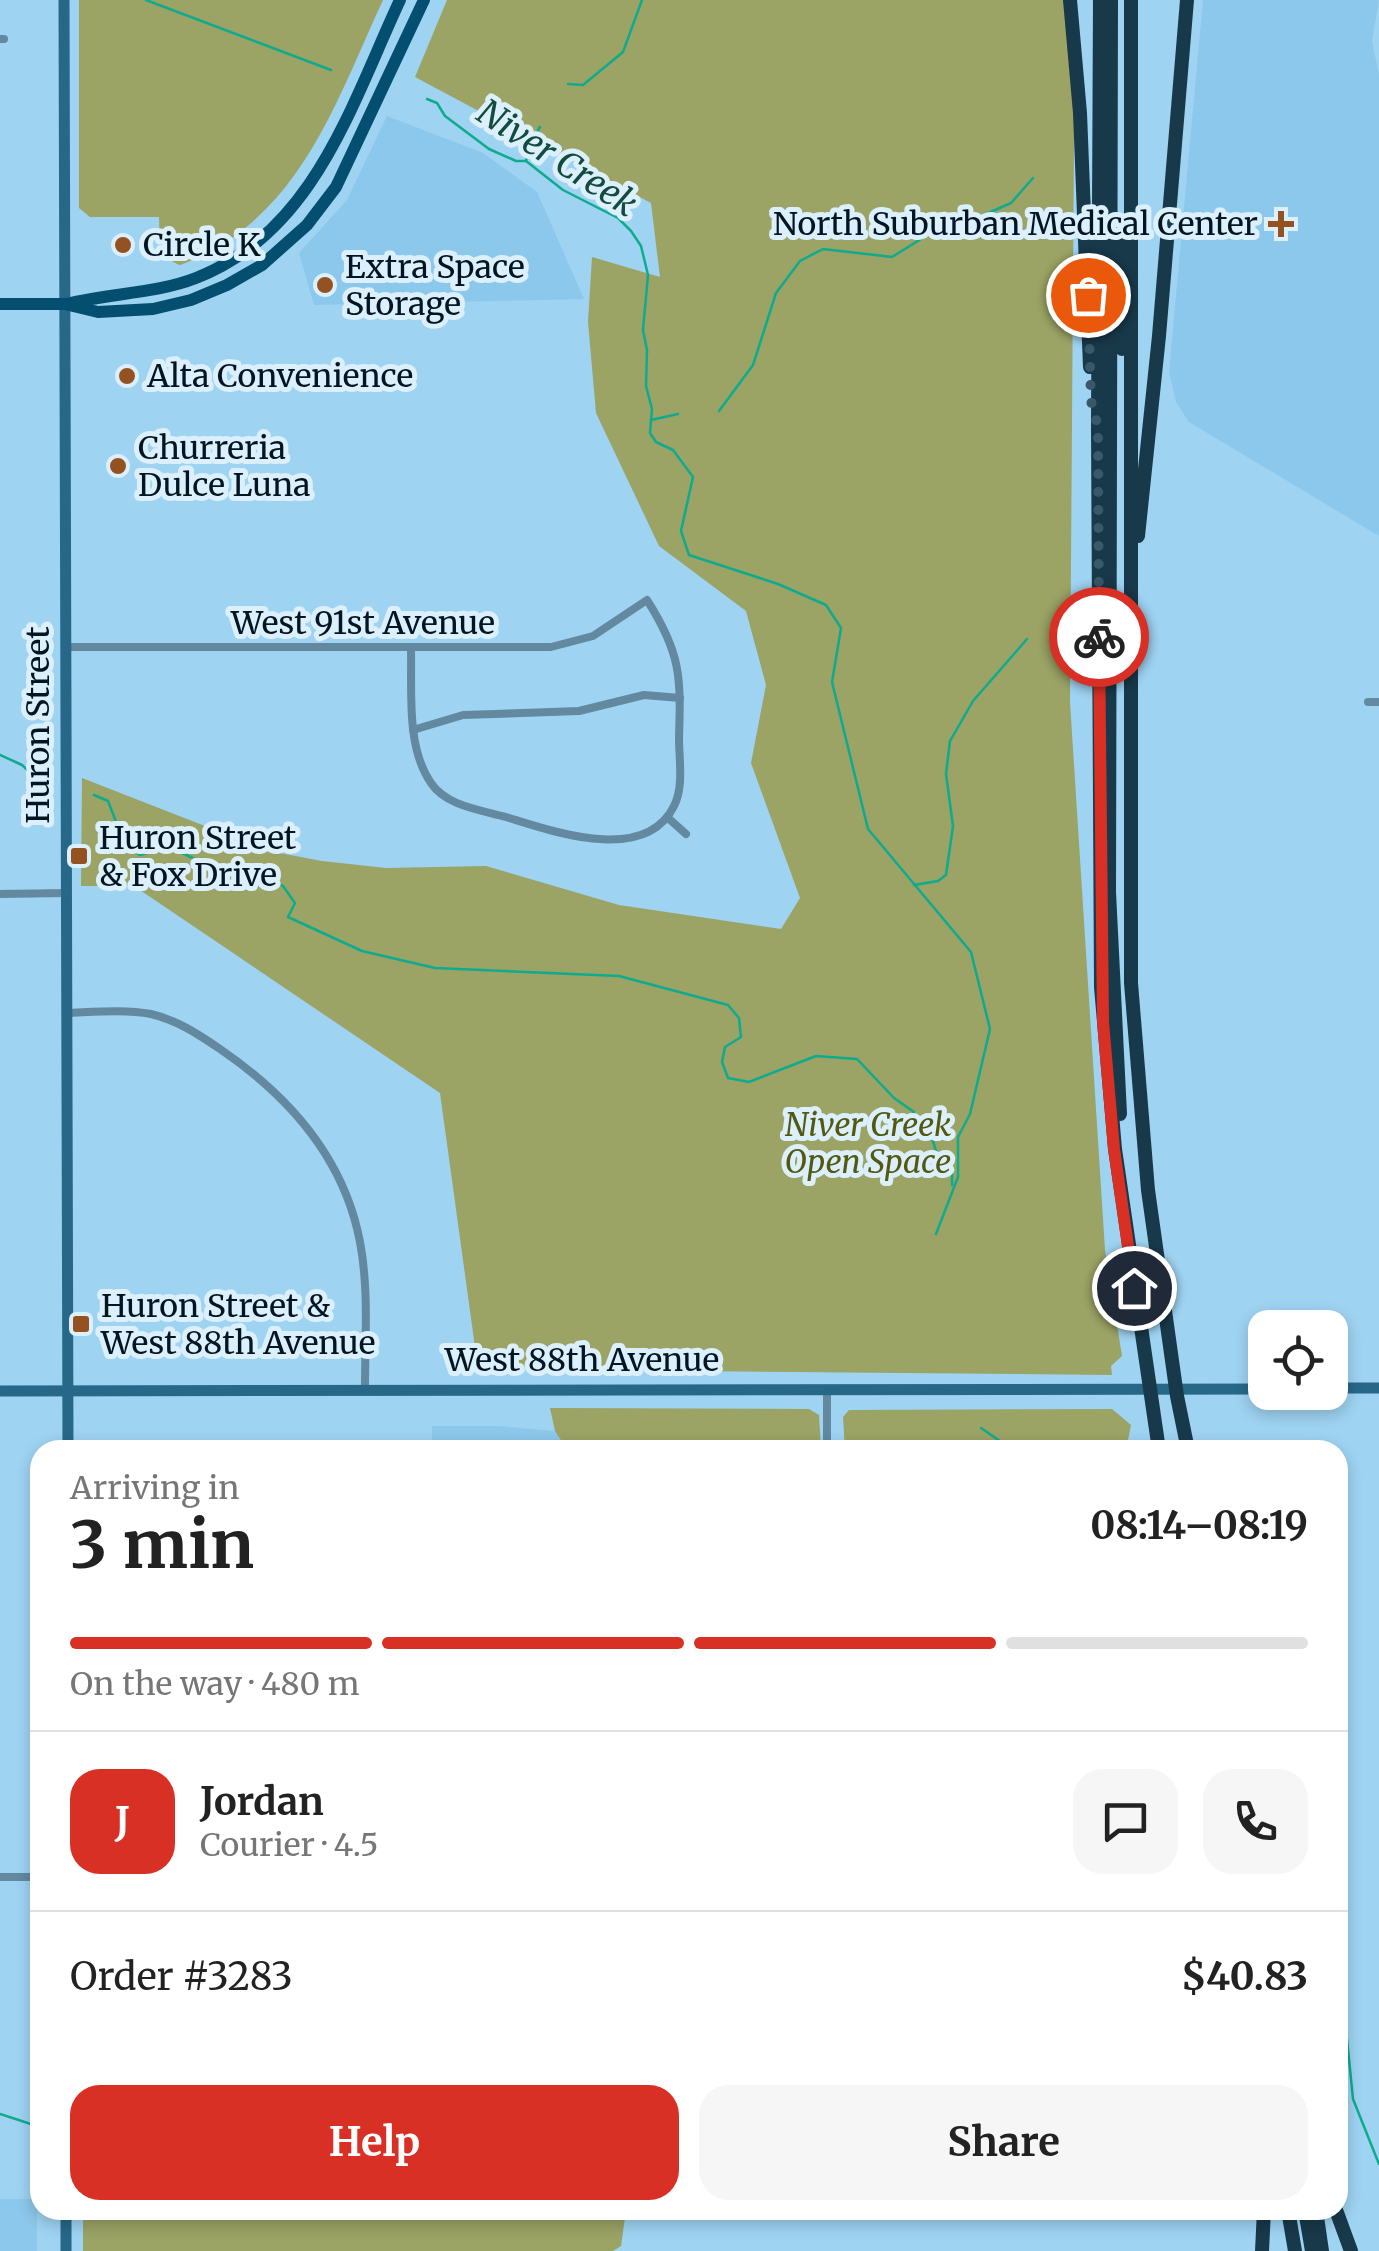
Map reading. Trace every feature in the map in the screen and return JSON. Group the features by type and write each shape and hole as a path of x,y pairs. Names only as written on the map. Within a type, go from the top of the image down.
{"highway":[{"path":"1070,0 1080,113 1091,401 1098,427"},
{"path":"1100,0 1101,975 1106,1066 1120,1184 1158,1440"},
{"path":"1111,0 1110,892 1114,1031 1123,1149 1120,1184"},
{"path":"1120,0 1122,336 1131,435"},
{"path":"1131,0 1129,899 1134,1038 1178,1440"},
{"path":"1130,631 1187,0"},
{"path":"1171,1393 1185,1440"},
{"path":"1262,2251 1264,2220"},
{"path":"1290,2220 1295,2251"},
{"path":"1307,2220 1312,2251"},
{"path":"1317,2220 1322,2251"},
{"path":"1339,2220 1350,2251"}],"main road":[{"name":"Huron Street","path":"64,0 68,1440"},
{"path":"65,304 196,278 265,236 299,200 323,166 400,0"},
{"path":"0,304 65,304 98,312 120,312 191,300 246,275 278,253 307,225 336,187 424,0"},
{"name":"West 88th Avenue","path":"0,1391 827,1388 1112,1389 1171,1393 1248,1389"},
{"path":"1348,1388 1379,1388"},
{"path":"66,2220 66,2251"}],"street":[{"name":"West 91st Avenue","path":"66,647 564,646 593,636 648,600 664,626 678,662 680,698"},
{"path":"411,649 413,730 432,786 444,797 565,835 616,839 643,834 667,817 678,793 680,698 644,695 580,712 463,715 413,730"},
{"path":"1368,702 1379,702"},
{"path":"667,817 686,834"},
{"path":"0,894 66,894"},
{"path":"67,1012 140,1013 188,1028 254,1072 312,1130 342,1183 358,1228 363,1269 365,1388"},
{"path":"827,1388 828,1440"},
{"path":"0,1877 30,1876"}],"shaded area":[{"name":"North Suburban Medical Center","path":"1203,0 1379,0 1372,41 1379,75 1379,536 1189,422 1176,402 1169,372"},
{"path":"387,116 483,153 537,192 584,299 314,305 299,253 347,200"},
{"path":"432,1426 497,1426 555,1431 561,1440 432,1440"},
{"path":"0,2199 30,2199 30,2220 37,2220 37,2251 0,2251"}],"green space":[{"path":"79,0 383,0 329,119 284,189 255,220 221,245 180,265 164,252 159,217 90,217 79,208"},
{"name":"Niver Creek Open Space","path":"447,0 1075,0 1070,702 1105,1250 1122,1356 1111,1366 1112,1375 478,1369 440,1093 134,886 81,886 82,778 269,851 322,861 386,868 486,866 619,905 781,929 800,898 751,763 766,685 746,611 659,546 596,413 588,322 592,257 660,277 651,203 415,77"},
{"path":"550,1408 809,1409 819,1415 820,1440 561,1440"},
{"path":"1112,1409 1131,1425 1128,1440 844,1440 843,1417 849,1410"},
{"path":"83,2220 625,2220 621,2246 613,2251 83,2251"}],"waterway":[{"name":"Niver Creek","path":"146,0 331,70"},
{"path":"568,84 583,85 623,52 642,0"},
{"name":"Niver Creek","path":"427,99 437,103 445,116 489,149 516,161 526,161 563,190 618,218 631,231 641,246 648,275 643,330 646,386 652,409 650,433 656,442 673,450 693,477 681,531 689,555 778,584 826,605 841,628 832,682 868,829 971,952 990,1029 970,1114 958,1137 958,1177 936,1234"},
{"path":"526,161 540,127"},
{"path":"719,411 753,365 776,293 800,261 823,249 892,257 929,234 1011,203 1033,178"},
{"path":"651,420 678,414"},
{"path":"914,885 938,881 946,875 953,826 946,774 950,741 973,701 1027,639"},
{"path":"0,755 22,765 45,786"},
{"path":"94,795 108,801 125,845 140,855 169,847 236,878 269,878 283,886 295,903 288,917 362,951 435,968 619,976 728,1005 739,1018 741,1037 725,1047 722,1062 728,1078 749,1082 816,1056 857,1059 894,1098 914,1112 910,1119 919,1129 930,1132 938,1157 952,1169 952,1185"},
{"name":"Niver Creek","path":"981,1428 998,1440"},
{"name":"Niver Creek","path":"1348,2049 1353,2099 1379,2164"},
{"path":"0,2114 30,2124"}],"way so far":[{"path":"1088,295 1091,401 1098,427 1099,637"}],"place":[{"name":"North Suburban Medical Center","path":"1281,224"},
{"name":"Circle K","path":"123,245"},
{"name":"Extra Space Storage","path":"325,285"},
{"name":"Alta Convenience","path":"127,376"},
{"name":"Churreria Dulce Luna","path":"118,466"},
{"name":"Huron Street & Fox Drive","path":"79,856"},
{"name":"Huron Street & West 88th Avenue","path":"81,1324"}],"route":[{"path":"1099,637 1103,1022 1114,1149 1134,1288"}]}
